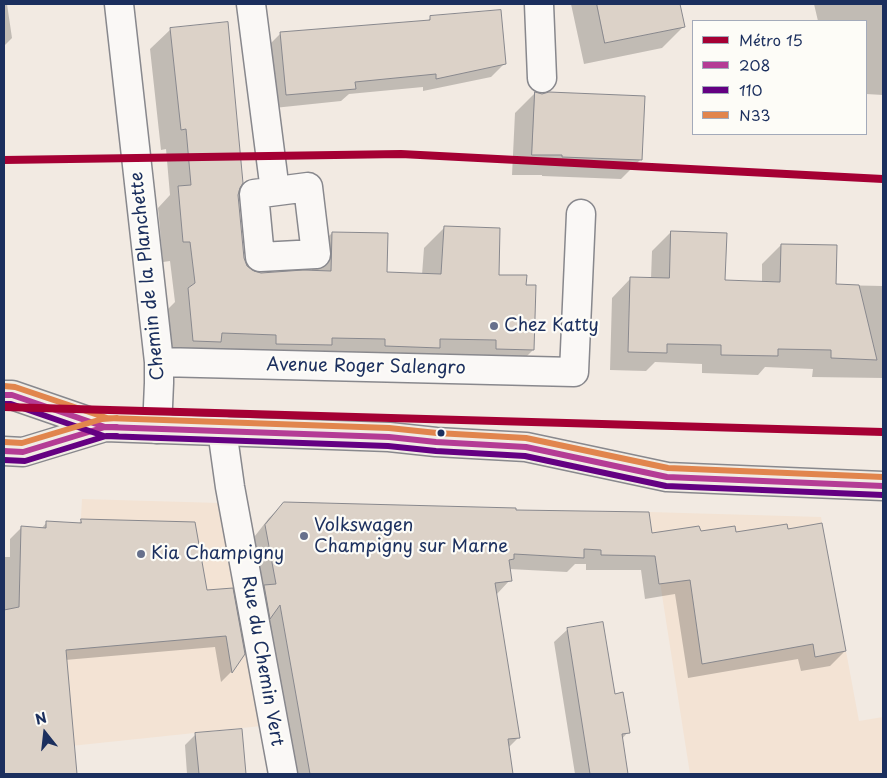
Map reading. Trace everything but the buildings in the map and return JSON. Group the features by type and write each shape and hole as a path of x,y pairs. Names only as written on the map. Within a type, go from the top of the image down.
{"main road":[{"path":"4,395 12,395 105,427 389,437 436,442 526,447 666,477 883,486"},
{"path":"4,451 23,452 105,427"}],"street":[{"name":"Chemin de la Planchette","path":"119,4 159,362 157,429"},
{"path":"250,4 275,191"},
{"path":"539,4 542,78"},
{"name":"Avenue Roger Salengro","path":"159,362 574,372 581,214"},
{"name":"Rue du Chemin Vert","path":"222,430 230,488 283,774"}],"shaded area":[{"path":"82,499 220,503 261,726 4,753 4,609 91,601 79,553"},
{"path":"649,512 821,517 859,721 883,717 883,774 690,774"}],"metro line":[{"name":"15","path":"4,160 401,154 883,179"},
{"name":"15","path":"4,407 883,432"}],"transit line":[{"name":"N33","path":"4,386 15,387 107,418 389,428 526,438 668,468 883,477"},
{"name":"208","path":"4,395 12,395 105,427 389,437 436,442 526,447 667,477 883,486"},
{"name":"110","path":"4,404 11,404 104,436 388,446 525,456 666,486 883,495"},
{"name":"N33","path":"4,442 22,443 102,419 117,418"},
{"name":"208","path":"4,451 23,452 105,427 117,427"},
{"name":"110","path":"4,460 25,461 106,436 117,436"}],"place":[{"name":"Chez Katty","path":"494,326"},
{"name":"Volkswagen Champigny sur Marne","path":"304,536"},
{"name":"Kia Champigny","path":"141,554"}]}
